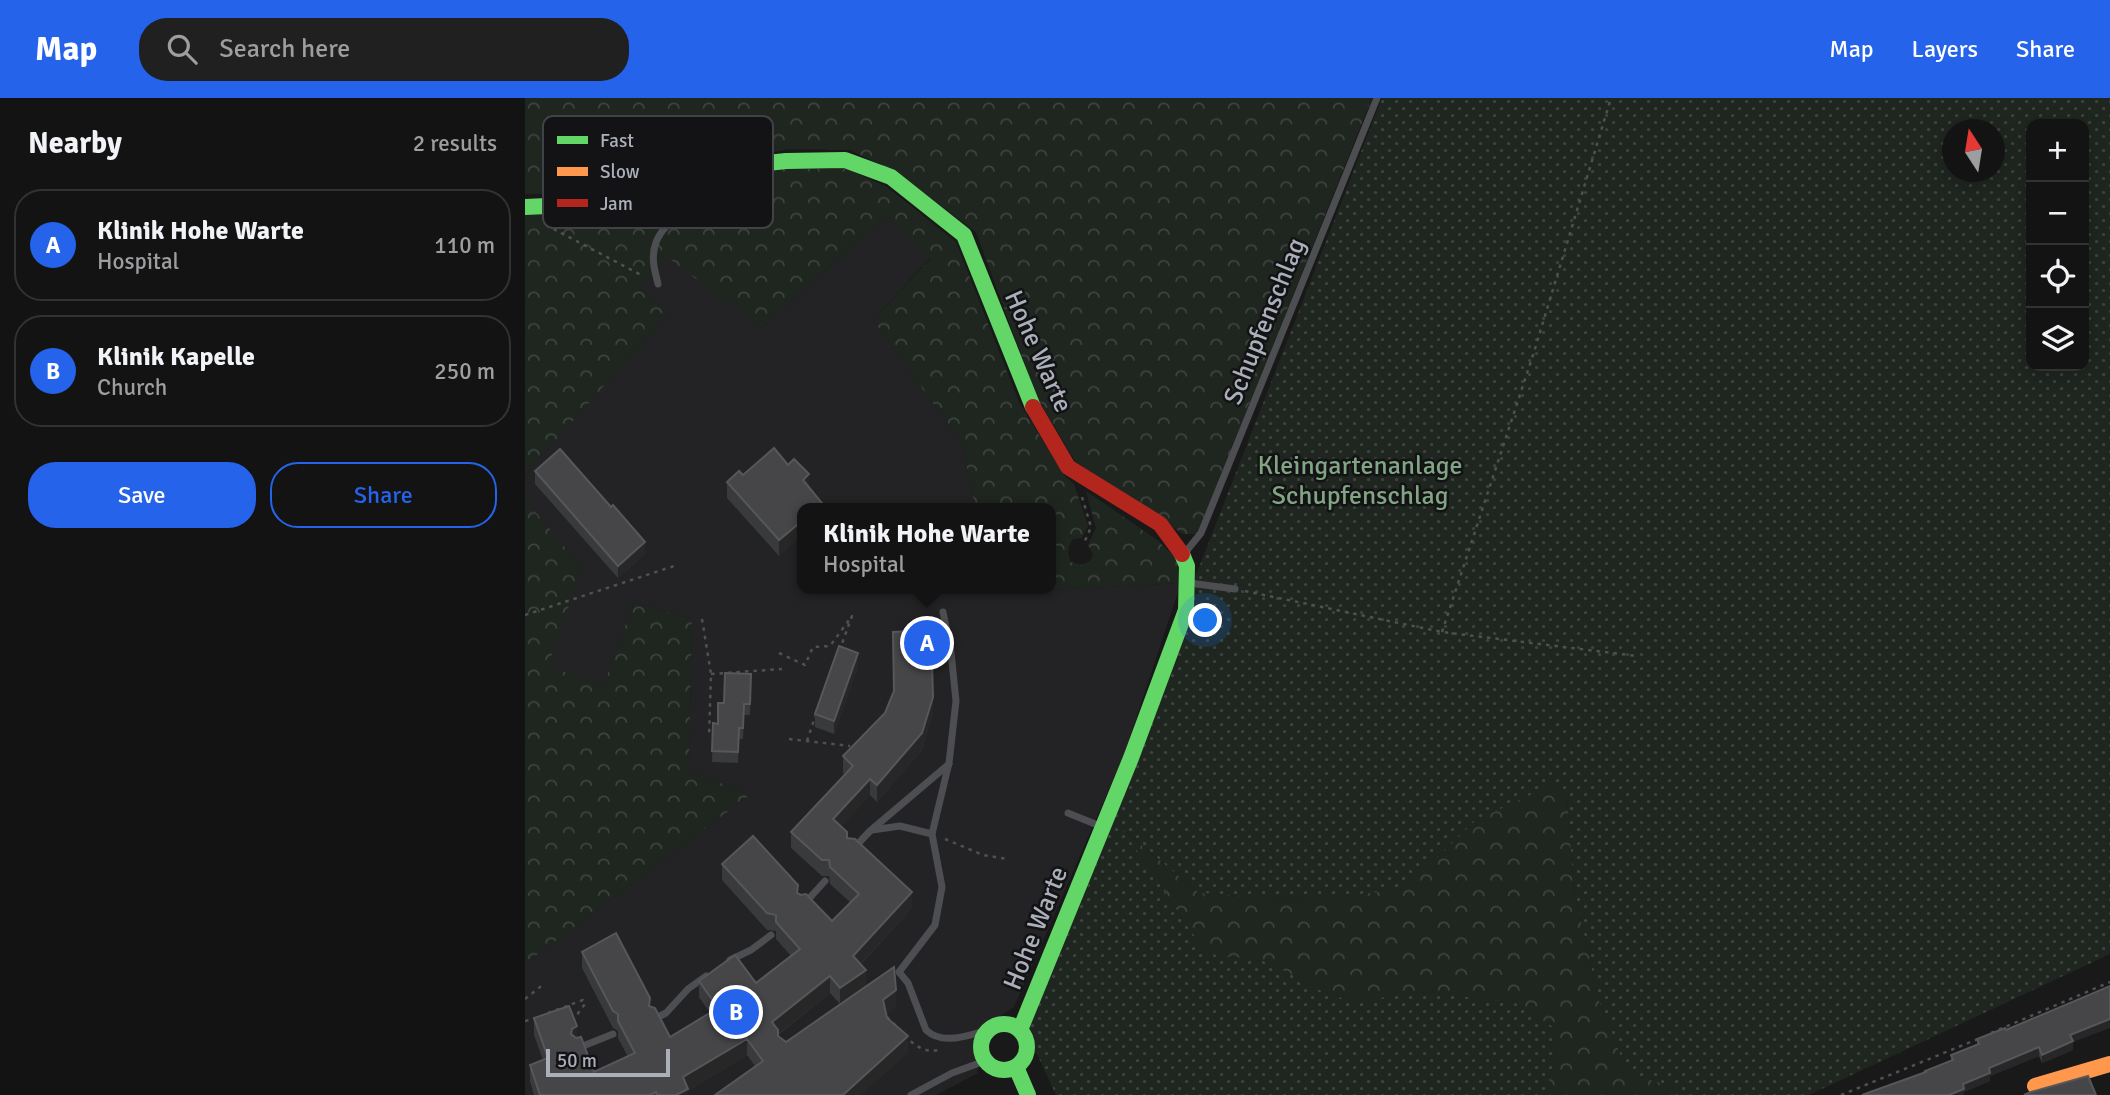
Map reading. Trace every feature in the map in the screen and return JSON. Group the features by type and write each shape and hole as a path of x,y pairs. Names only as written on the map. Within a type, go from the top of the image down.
{"street":[{"name":"Hohe Warte","path":"773,162 845,160 891,177 964,235 1028,400 1069,467 1160,524 1188,566 1186,610 1103,827 1020,1030"},
{"name":"Hohe Warte","path":"525,207 543,206"},
{"name":"Hohe Warte","path":"989,1030 1001,1024 1020,1030 1026,1040 1026,1052 1016,1067"},
{"path":"989,1030 981,1045 985,1061 1000,1070 1016,1067 1028,1095"},
{"path":"2035,1086 2110,1064"}],"lane":[{"name":"Schupfenschlag","path":"1183,555 1201,533 1377,98"},
{"path":"658,284 653,265 655,243 665,228"},
{"path":"1188,583 1235,589"},
{"path":"888,979 899,972 935,925 942,887 932,834 949,763 955,701 951,652 943,611"},
{"path":"852,851 870,831 949,763"},
{"path":"1068,813 1103,827"},
{"path":"870,831 900,826 932,834"},
{"path":"802,906 825,881"},
{"path":"721,966 751,950 771,935"},
{"name":"Hohe Warte","path":"899,972 908,983 926,1030 932,1035 939,1039 956,1038 989,1030"},
{"path":"654,1019 666,1013 688,989 710,974"},
{"path":"580,1047 613,1034"},
{"path":"911,1095 952,1073 985,1061"}],"path":[{"path":"1442,632 1534,352 1611,98"},
{"path":"537,220 543,223"},
{"path":"552,228 658,284"},
{"path":"1073,470 1091,527 1084,543"},
{"path":"525,615 674,566"},
{"path":"1235,589 1442,632 1637,656"},
{"path":"779,653 805,665 813,647 830,646 852,616 839,653"},
{"path":"702,619 711,674 709,737"},
{"path":"711,674 782,669"},
{"path":"807,741 820,703"},
{"path":"789,739 850,746"},
{"path":"932,834 983,855 1007,859"},
{"path":"1841,1095 2110,982"},
{"path":"525,999 545,983"},
{"path":"525,1021 583,1000 585,1004 572,1019 580,1047"}],"shaded area":[{"path":"884,217 931,257 873,320 962,444 974,503 797,503 797,594 1056,594 1056,590 1181,583 1124,755 1014,1007 976,1032 978,1073 936,1095 525,1095 525,964 750,795 689,770 692,619 634,602 603,686 547,666 582,568 525,499 525,475 668,314 641,289 668,257 762,328"}],"green space":[{"path":"525,98 1372,98 1197,534 1183,534 1075,461 1036,395 976,232 896,172 850,150 788,149 773,152 773,116 543,116 543,194 525,194"},
{"name":"Kleingartenanlage Schupfenschlag","path":"1382,98 2110,98 2110,954 1809,1095 1675,1095 1673,1085 1627,1072 1599,1001 1574,889 1567,798 1475,821 1405,889 1326,898 1199,893 1126,832 1206,953 1270,962 1317,989 1350,1001 1429,992 1516,1003 1552,1026 1557,1051 1547,1087 1551,1095 1056,1095 1038,1056 1023,1034 1188,583 1198,570"},
{"path":"847,169 887,187 956,242 1019,402 1063,474 1074,484 1088,526 1082,538 1073,539 1070,545 1068,553 1071,562 1081,565 1090,561 1093,554 1088,545 1096,528 1086,491 1157,540 1177,559 1181,583 1056,590 1056,503 974,503 962,444 873,320 931,258 884,217 762,328 668,258 641,289 668,314 525,475 525,215 543,212 543,228 773,228 773,171"},
{"path":"525,499 582,568 548,666 603,686 634,602 692,619 689,770 750,795 525,964"},
{"path":"1553,784 1567,798 1574,890 1599,1001 1627,1072 1673,1085 1675,1095 1551,1095 1547,1087 1557,1051 1552,1026 1516,1003 1429,992 1350,1001 1317,989 1270,962 1206,953 1123,830 1199,893 1326,898 1405,889 1475,821"}],"building":[{"path":"774,448 788,465 794,459 809,474 803,480 822,503 797,503 797,525 779,540 727,482 739,471 743,475"},
{"path":"560,449 645,542 618,566 535,471"},
{"path":"931,630 933,697 922,733 877,785 870,779 833,819 847,832 847,838 855,839 912,892 853,956 866,970 840,988 830,976 772,1022 778,1030 778,1036 786,1042 894,967 896,990 883,1000 887,1018 908,1036 843,1095 715,1095 763,1061 747,1039 683,1077 688,1089 676,1095 657,1095 656,1092 650,1095 540,1095 530,1065 548,1058 534,1018 569,1006 577,1026 572,1029 571,1034 576,1038 581,1037 594,1072 635,1053 618,1021 618,1014 613,1011 582,952 616,933 650,998 649,1006 655,1008 670,1037 718,1008 699,981 735,955 756,983 800,949 776,922 776,915 767,913 722,864 753,836 798,885 797,893 806,894 832,921 859,894 830,867 829,860 822,860 791,832 853,766 843,756 885,713 894,691 893,632"},
{"path":"839,646 858,653 834,721 815,714"},
{"path":"725,673 751,674 750,704 744,704 738,752 712,751 713,723 718,724 718,703 724,703"},
{"path":"2110,986 2110,1019 2070,1035 2073,1041 2042,1055 2039,1047 1989,1068 1990,1073 1963,1084 1964,1089 1949,1095 1862,1095 1953,1060 1951,1055 1979,1044 1977,1039 2005,1028 2006,1030"},
{"path":"2088,1076 2096,1095 2024,1095 2031,1092"}],"traffic: fast":[{"path":"773,162 845,160 891,177 964,235 1033,407"},
{"path":"525,207 543,206"},
{"path":"1020,1030 1131,758 1186,610 1187,566 1182,554"},
{"path":"1004,1024 1020,1031 1027,1047 1020,1063 1004,1070 988,1063 981,1047 988,1031 1004,1024"},
{"path":"1016,1067 1028,1095"}],"traffic: slow":[{"path":"2035,1086 2110,1064"}],"traffic: jam":[{"path":"1033,407 1068,467 1160,524 1182,554"}],"place":[{"name":"Klinik Hohe Warte","path":"927,643"},
{"name":"Klinik Kapelle","path":"736,1012"}]}
